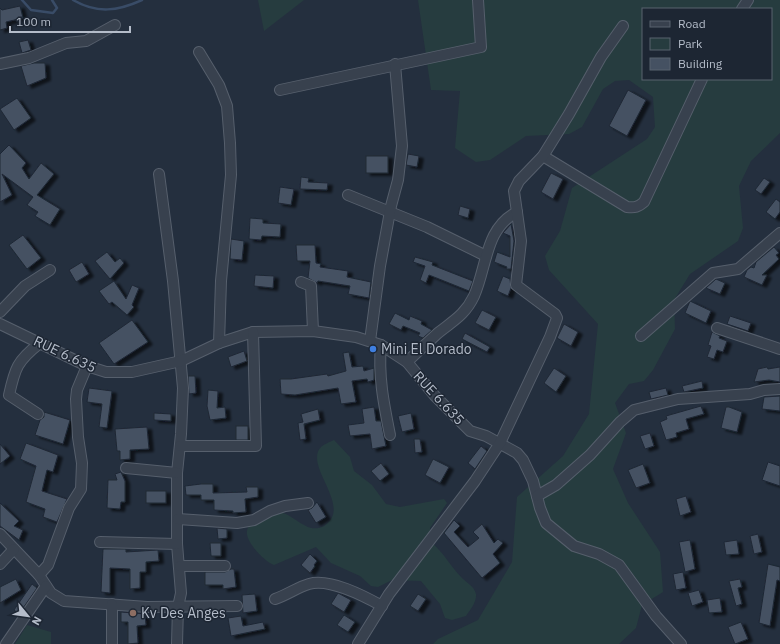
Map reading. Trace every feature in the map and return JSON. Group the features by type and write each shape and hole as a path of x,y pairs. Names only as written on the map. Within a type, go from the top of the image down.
{"street":[{"path":"280,90 395,64 480,47 478,0"},
{"path":"0,64 29,58 66,43 86,41 115,25"},
{"path":"358,644 418,554 448,518 500,443 538,364 556,318 555,314 516,286 521,241 514,191 519,181 543,156 569,114 601,57 623,26"},
{"path":"198,52 219,85 227,106 231,175 221,281 219,343"},
{"path":"370,341 380,266 390,212 398,180 402,146 395,64"},
{"path":"543,156 627,207 635,208 640,206 644,202 702,80"},
{"path":"159,174 174,281 181,361 183,409 177,473 178,544 181,593 178,607 178,644"},
{"path":"348,195 427,227 486,256"},
{"path":"407,362 440,332 462,316 474,296 495,232 505,218 518,212"},
{"path":"641,336 713,273 738,269 780,233"},
{"path":"0,312 24,286 50,270"},
{"path":"300,282 311,286 313,331"},
{"name":"RUE 6.635","path":"0,324 87,366 106,372 132,372 181,361 219,343 253,332 313,331 370,341 381,345 407,362 435,396 470,430 500,443 517,453 523,460 538,496 544,519 551,527 574,546 599,554 618,565 656,616 681,644"},
{"path":"717,328 780,349"},
{"path":"180,446 256,446 253,332"},
{"path":"38,414 9,395 15,371 21,360 24,355 40,343"},
{"path":"381,345 379,366 384,409 390,435"},
{"path":"39,574 48,565 69,508 81,489 82,463 78,437 76,399 77,390 87,366"},
{"path":"538,496 556,485 585,460 620,422 634,410 678,399 750,394 764,390 780,389"},
{"path":"126,468 177,473"},
{"path":"178,519 237,523 254,520 270,511 285,506 308,503"},
{"path":"0,534 39,574 55,597 64,601 147,607 237,606"},
{"path":"100,542 178,544"},
{"path":"0,564 14,549"},
{"path":"180,566 225,566"},
{"path":"275,600 310,584 333,585 362,596 382,606"},
{"path":"6,644 46,586"},
{"path":"112,604 112,644"}],"green space":[{"path":"258,0 304,0 264,31"},
{"path":"418,0 780,0 780,133 751,161 739,186 743,228 738,241 690,274 674,300 675,329 653,370 644,381 629,384 615,403 626,433 613,469 628,503 660,552 663,592 642,605 636,628 619,644 433,644 438,639 478,620 512,562 517,497 563,456 589,414 598,324 549,270 545,256 560,231 572,188 647,139 655,127 653,97 629,80 615,81 603,89 582,127 569,134 526,136 490,160 476,162 455,148 460,91 431,90"},
{"path":"334,440 350,457 354,471 372,485 386,504 400,507 444,499 447,503 430,528 432,543 458,574 475,591 476,597 473,606 466,616 452,620 445,618 440,604 421,581 392,580 378,587 371,586 360,576 331,563 316,547 274,565 261,556 252,546 247,535 249,526 273,513 276,512 288,515 305,526 311,528 324,526 332,518 334,508 318,465 317,455 321,447"},
{"path":"27,625 51,632 51,644 15,644"}],"building":[{"path":"20,6 23,18 6,22 7,28 0,30 0,8 2,10"},
{"path":"28,40 31,50 22,53 19,42"},
{"path":"34,63 45,63 46,78 27,86 21,66"},
{"path":"628,90 646,100 627,136 609,126"},
{"path":"17,98 31,118 14,130 0,109"},
{"path":"9,145 26,163 22,168 29,179 41,163 54,174 37,195 60,209 50,225 35,216 38,212 27,205 33,197 2,174 12,195 0,202 0,154"},
{"path":"408,154 419,156 417,167 406,165"},
{"path":"366,156 388,156 388,173 366,173"},
{"path":"551,173 563,179 553,199 541,192"},
{"path":"301,177 309,178 308,182 328,183 327,190 300,189"},
{"path":"764,178 770,182 761,194 755,190"},
{"path":"280,187 294,189 291,205 278,203"},
{"path":"776,199 780,202 780,212 775,219 766,212"},
{"path":"460,206 470,209 468,218 458,215"},
{"path":"250,218 263,219 263,223 281,224 280,237 262,236 261,240 249,239"},
{"path":"511,224 514,241 511,269 506,269 507,267 494,262 497,252 510,257 510,236 503,233"},
{"path":"23,235 41,258 27,269 9,245"},
{"path":"231,239 244,241 242,260 230,259"},
{"path":"296,245 315,245 316,263 321,264 320,267 348,271 347,277 371,282 369,298 348,294 350,286 318,281 317,283 308,278 310,261 297,261"},
{"path":"774,247 779,253 776,255 779,259 762,275 767,275 762,285 744,277 747,270 751,267 754,268 756,262"},
{"path":"107,252 115,262 120,258 124,263 110,279 95,261"},
{"path":"415,257 433,262 432,265 473,281 469,291 429,275 426,283 420,280 425,266 413,262"},
{"path":"82,262 89,274 76,282 69,270"},
{"path":"255,275 274,276 273,288 254,286"},
{"path":"503,276 510,279 511,288 508,296 497,291"},
{"path":"716,279 725,283 720,294 706,288"},
{"path":"114,281 126,299 132,285 139,288 132,305 134,307 127,315 112,302 109,304 99,291"},
{"path":"690,301 711,311 706,323 685,313"},
{"path":"482,310 496,317 489,330 475,323"},
{"path":"395,313 409,320 410,316 422,321 421,324 432,330 423,338 418,336 420,333 403,326 401,330 389,324"},
{"path":"730,316 751,323 748,331 727,324"},
{"path":"132,320 148,342 114,364 99,343"},
{"path":"564,324 578,332 571,346 557,338"},
{"path":"712,332 720,336 719,338 727,341 723,352 717,350 714,359 707,357 711,346 708,345"},
{"path":"465,333 490,347 487,352 462,339"},
{"path":"244,351 247,361 231,367 228,357"},
{"path":"349,352 352,367 363,366 364,371 374,368 374,380 368,382 367,379 352,381 356,402 341,404 338,388 295,395 281,394 280,379 327,374 328,376 346,371 343,353"},
{"path":"767,367 768,369 780,367 780,382 769,380 754,382 758,369"},
{"path":"554,368 566,376 556,392 544,383"},
{"path":"188,376 195,376 196,393 189,394"},
{"path":"702,381 703,388 684,392 682,386"},
{"path":"89,388 112,391 107,428 99,427 102,404 87,402"},
{"path":"666,388 668,395 651,399 649,392"},
{"path":"208,390 218,391 217,408 225,407 226,418 210,420 207,406"},
{"path":"780,396 780,411 762,409 764,397"},
{"path":"701,406 704,414 686,419 689,429 676,433 677,437 666,440 660,422 667,419 666,416"},
{"path":"374,407 376,421 381,421 386,446 372,449 370,434 350,436 348,425 364,423 362,409"},
{"path":"726,407 742,412 737,432 721,428"},
{"path":"318,409 320,420 304,424 306,439 300,440 298,423 303,422 301,414"},
{"path":"44,412 70,420 63,444 35,435 40,420 44,417"},
{"path":"154,413 171,414 171,421 154,420"},
{"path":"411,413 414,429 402,432 398,416"},
{"path":"236,426 248,426 248,440 236,440"},
{"path":"147,427 149,449 130,450 130,459 120,460 120,451 117,451 115,429"},
{"path":"650,433 654,446 645,449 640,436"},
{"path":"414,439 420,439 422,452 415,453"},
{"path":"26,443 58,455 53,472 47,470 42,491 67,499 57,522 43,517 45,509 26,502 36,466 20,459"},
{"path":"0,444 10,456 0,464"},
{"path":"481,446 487,451 475,469 468,463"},
{"path":"433,459 449,467 440,483 425,475"},
{"path":"768,462 780,466 780,486 762,480"},
{"path":"381,463 389,474 380,481 371,471"},
{"path":"643,464 650,483 636,488 628,470"},
{"path":"121,472 125,481 125,502 121,502 120,509 107,508 108,480 117,480 115,474"},
{"path":"213,484 213,493 247,492 246,487 258,487 258,497 245,499 246,512 233,513 233,511 214,510 214,500 201,500 201,495 186,495 185,486"},
{"path":"146,491 166,491 166,503 146,503"},
{"path":"686,496 691,512 680,516 676,499"},
{"path":"317,502 326,517 316,523 308,510"},
{"path":"0,503 19,521 14,526 23,530 19,540 0,526"},
{"path":"454,520 460,526 454,532 468,547 479,538 473,532 482,524 494,543 498,539 503,543 493,554 500,563 482,578 444,533"},
{"path":"217,528 227,529 227,538 218,539"},
{"path":"758,534 762,552 754,554 750,536"},
{"path":"690,540 695,569 685,572 679,542"},
{"path":"737,540 739,554 726,555 724,542"},
{"path":"210,543 221,543 221,556 211,556"},
{"path":"103,549 126,549 126,552 158,550 159,561 146,562 146,572 140,572 140,588 130,589 130,569 110,568 110,593 101,592"},
{"path":"310,554 317,561 310,573 301,565"},
{"path":"768,564 780,567 780,581 777,580 770,626 759,623"},
{"path":"234,569 236,587 223,589 223,585 205,585 205,572 225,572"},
{"path":"683,572 686,588 676,590 673,574"},
{"path":"16,579 21,590 0,603 0,587"},
{"path":"740,579 742,587 738,588 742,604 736,606 729,581"},
{"path":"32,584 37,588 19,614 14,610"},
{"path":"699,590 703,602 692,606 688,593"},
{"path":"338,593 351,600 344,612 331,604"},
{"path":"255,594 257,611 243,613 242,595"},
{"path":"418,594 426,599 418,611 410,606"},
{"path":"720,598 722,612 709,613 707,600"},
{"path":"121,612 145,614 146,625 137,626 138,643 128,644 128,622 121,622"},
{"path":"344,615 355,622 348,632 337,625"},
{"path":"241,616 243,626 263,622 265,629 231,636 228,618"},
{"path":"741,622 748,639 735,644 728,627"}],"waterway":[{"path":"22,0 31,10 53,13 57,8 52,0"},
{"path":"73,0 99,9 116,9 142,0"}],"place":[{"name":"Mini El Dorado","path":"373,349"},
{"name":"Kv Des Anges","path":"133,613"}]}
